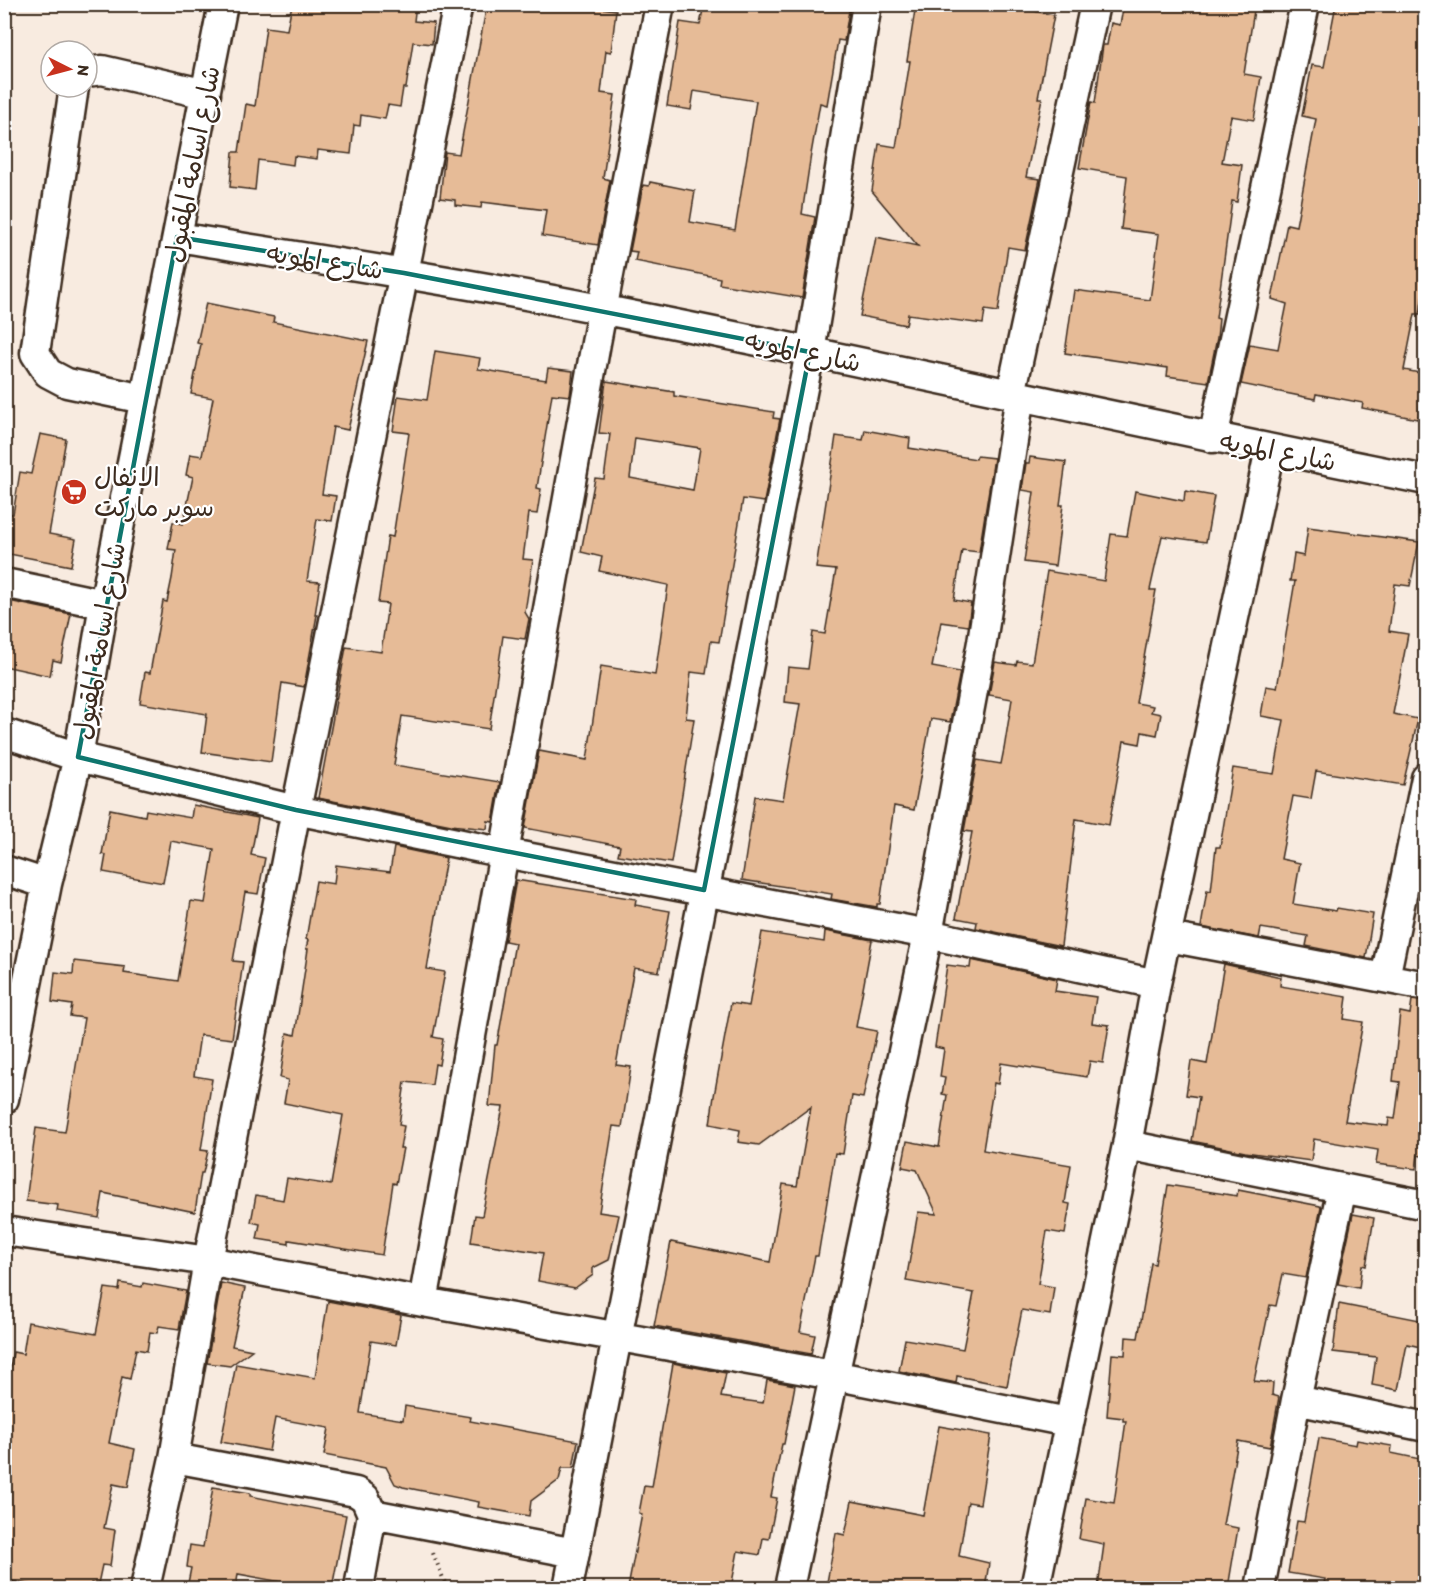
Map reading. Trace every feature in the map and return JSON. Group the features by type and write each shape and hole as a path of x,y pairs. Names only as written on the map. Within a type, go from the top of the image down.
{"street":[{"name":"شارع اسامة المقبول","path":"4,1099 47,884 78,757 104,604 224,4"},
{"path":"146,1588 174,1458 208,1261 296,810 458,4"},
{"path":"423,1302 660,4"},
{"path":"568,1588 810,352 867,4"},
{"path":"789,1588 928,934 982,642 1016,395 1095,4"},
{"path":"1213,438 1305,4"},
{"path":"99,70 206,94"},
{"path":"72,99 35,353 48,373 67,383 144,399"},
{"name":"شارع المويه","path":"177,237 404,273 603,310 1213,438 1425,479"},
{"path":"1035,1588 1127,1144 1156,984 1168,937 1270,449"},
{"path":"4,583 104,604"},
{"path":"4,733 78,757 296,810 505,853 928,934 1156,984"},
{"path":"1385,978 1425,778"},
{"path":"4,870 47,884"},
{"path":"1168,937 1425,986"},
{"path":"1127,1144 1425,1205"},
{"path":"1260,1588 1296,1400 1342,1188"},
{"path":"4,1231 208,1261 833,1375 1068,1422"},
{"path":"1296,1400 1425,1426"},
{"path":"174,1458 356,1492 365,1498 372,1514 359,1588"},
{"path":"372,1514 575,1553"}],"highlighted area":[{"path":"177,237 404,273 810,352 704,890 296,810 78,757"}],"building":[{"path":"292,4 416,4 414,21 434,23 432,44 413,42 406,88 403,88 400,107 388,105 385,119 361,115 360,126 354,125 351,154 318,150 317,159 294,156 293,165 258,160 255,190 230,187 233,152 239,152 246,104 255,106 266,27 287,30"},
{"path":"487,4 570,4 616,10 611,52 606,51 601,93 615,95 603,178 610,180 598,245 542,236 546,210 482,202 481,208 455,205 455,200 440,198 445,152 459,154"},
{"path":"704,4 850,4 844,41 838,40 827,105 820,103 811,154 802,214 815,217 802,298 719,284 720,278 635,261 637,252 630,251 643,185 649,186 650,182 695,191 690,222 735,230 756,101 694,91 691,110 667,106 680,22 700,25"},
{"path":"916,4 997,4 1054,15 1038,98 1042,98 1026,177 1040,179 1025,250 1008,247 998,312 985,310 983,324 908,314 906,325 860,316 876,237 918,246 872,191 879,144 896,147 910,61 907,61"},
{"path":"1124,4 1255,4 1244,74 1261,77 1254,120 1231,116 1222,162 1242,165 1237,202 1232,201 1216,318 1219,319 1217,338 1208,382 1167,376 1168,368 1065,353 1074,290 1150,300 1159,234 1121,229 1127,176 1079,168 1091,102 1095,103 1103,45 1107,45 1111,23 1120,25"},
{"path":"1336,4 1404,4 1425,9 1425,278 1420,314 1415,314 1404,370 1425,374 1418,419 1362,408 1363,403 1316,394 1315,399 1241,384 1250,344 1278,349 1287,304 1272,299 1287,224 1296,226 1316,119 1302,116 1312,65 1324,67"},
{"path":"206,303 274,317 273,322 368,341 348,430 333,427 322,494 336,496 332,521 317,519 307,581 320,582 315,615 317,615 304,687 282,683 271,762 202,752 207,714 140,703 145,672 150,673 163,601 167,602 172,578 176,550 168,549 173,522 183,524 193,477 186,475 190,454 202,456 213,398 191,394 201,344 197,343"},
{"path":"435,351 480,358 478,369 546,380 548,368 573,371 570,396 552,394 537,488 541,489 537,514 529,513 523,559 533,560 525,612 529,619 525,639 503,636 489,729 402,716 394,765 500,782 493,822 488,821 487,829 451,825 318,798 346,647 381,652 388,604 378,603 388,536 393,537 409,433 393,431 398,396 427,400"},
{"path":"606,381 674,392 674,396 774,412 773,418 780,419 764,502 743,499 719,642 711,641 706,674 691,672 686,718 694,719 671,863 618,855 620,846 525,828 539,751 587,760 601,666 655,675 668,585 599,571 602,557 581,552 595,478 604,479 610,434 599,433","holes":["635,438 700,448 693,490 630,478"]},
{"path":"865,430 910,438 909,448 976,459 977,456 994,458 979,552 962,550 954,600 971,603 968,626 941,622 932,667 960,672 950,722 931,719 914,810 894,806 880,904 877,904 877,907 831,899 832,894 742,880 755,796 783,800 800,704 785,702 788,667 808,669 813,632 825,634 836,570 816,568 836,436 863,440"},
{"path":"40,434 66,439 49,534 76,539 71,566 4,553 4,528 7,514 13,514 20,472 31,474"},
{"path":"1030,457 1066,462 1055,566 1024,562 1034,492 1022,490 1026,463 1029,463"},
{"path":"1135,491 1184,501 1185,491 1214,496 1206,542 1162,536 1150,590 1156,590 1136,703 1153,706 1151,712 1161,714 1157,735 1142,732 1140,744 1124,741 1109,825 1076,819 1061,946 976,928 977,922 956,918 972,832 964,831 977,760 1001,764 1012,699 989,695 995,662 1016,665 1017,661 1032,663 1047,571 1104,581 1111,534 1127,536"},
{"path":"1308,527 1419,542 1410,586 1395,584 1389,631 1408,634 1393,714 1418,719 1403,785 1316,771 1311,799 1293,796 1281,859 1300,863 1293,904 1373,914 1366,958 1306,946 1308,936 1261,928 1259,938 1201,927 1207,890 1211,891 1216,847 1220,847 1233,768 1274,774 1284,720 1261,716 1266,686 1277,688 1295,581 1290,581 1294,554 1304,556"},
{"path":"4,600 71,614 61,662 53,660 50,676 4,666"},
{"path":"193,805 258,818 251,855 265,858 258,894 245,892 233,961 243,962 232,1039 200,1035 194,1076 212,1079 201,1150 208,1151 203,1173 201,1173 195,1212 103,1193 99,1218 57,1211 58,1205 26,1201 36,1128 65,1132 84,1018 70,1016 72,1005 52,1002 55,972 73,974 74,961 125,967 124,973 178,981 191,901 205,903 214,849 171,841 163,883 103,872 106,855 102,854 110,809 145,816 146,810 191,818"},
{"path":"394,847 446,858 427,969 445,972 433,1037 443,1039 439,1065 435,1064 432,1085 405,1082 399,1125 404,1126 400,1148 403,1148 396,1184 393,1183 382,1255 289,1240 289,1244 257,1239 260,1224 251,1222 256,1195 283,1200 287,1178 331,1185 343,1115 284,1103 288,1080 280,1078 287,1033 295,1035 308,949 306,949 308,940 306,939 316,881 334,884 336,865 390,872"},
{"path":"516,880 636,899 635,905 670,911 659,972 634,968 616,1065 631,1067 622,1127 613,1126 599,1212 619,1215 609,1260 593,1268 593,1275 575,1288 538,1281 543,1253 471,1242 475,1215 482,1216 503,1107 489,1106 495,1045 497,1045 515,943 505,941"},
{"path":"825,931 872,940 856,1027 877,1031 863,1098 852,1096 843,1154 835,1153 818,1256 815,1256 800,1332 815,1335 811,1354 654,1326 671,1242 770,1262 783,1184 797,1186 811,1107 759,1145 738,1142 740,1130 710,1124 714,1096 731,1003 749,1006 762,932 824,942"},
{"path":"971,960 1057,979 1055,991 1096,997 1092,1023 1109,1025 1103,1063 1090,1061 1087,1077 1001,1063 998,1084 994,1083 983,1150 1071,1165 1065,1203 1070,1204 1065,1234 1047,1231 1038,1284 1054,1287 1050,1315 1022,1310 1007,1386 957,1376 956,1383 899,1371 905,1339 963,1349 974,1293 906,1281 918,1212 937,1214 917,1170 902,1167 907,1141 939,1147 947,1095 942,1094 945,1078 940,1077 944,1049 935,1047 947,965 970,968"},
{"path":"1224,964 1281,977 1280,986 1347,997 1344,1019 1363,1022 1345,1121 1388,1126 1389,1118 1395,1119 1400,1082 1393,1081 1400,1012 1410,1014 1412,1000 1425,1002 1425,1157 1418,1155 1416,1169 1376,1164 1378,1150 1314,1139 1311,1161 1245,1152 1192,1141 1199,1097 1186,1095 1191,1061 1207,1064"},
{"path":"1168,1185 1237,1196 1238,1190 1321,1208 1306,1278 1283,1274 1276,1306 1270,1305 1254,1381 1273,1383 1272,1395 1279,1397 1270,1447 1238,1441 1223,1525 1238,1528 1228,1588 1183,1588 1147,1583 1146,1588 1098,1588 1104,1544 1079,1539 1086,1498 1114,1503 1126,1421 1123,1421 1123,1418 1107,1416 1112,1354 1125,1355 1126,1337 1138,1338 1151,1263 1155,1264"},
{"path":"1353,1214 1374,1218 1366,1266 1362,1265 1359,1288 1338,1284"},
{"path":"120,1283 142,1287 143,1283 186,1291 179,1329 159,1326 157,1333 150,1332 147,1351 136,1349 130,1379 122,1377 109,1443 135,1449 128,1487 113,1484 104,1528 115,1530 110,1566 102,1565 98,1584 91,1583 90,1588 51,1588 4,1580 4,1401 13,1352 23,1354 28,1322 96,1334 105,1288 119,1290"},
{"path":"221,1283 245,1288 232,1346 252,1350 230,1366 207,1363"},
{"path":"328,1301 401,1315 396,1345 371,1341 360,1413 403,1420 405,1406 471,1417 470,1421 578,1441 573,1468 562,1468 559,1480 531,1501 529,1516 478,1507 479,1502 403,1487 395,1484 386,1467 324,1455 329,1428 275,1418 269,1451 221,1442 236,1364 315,1378"},
{"path":"1339,1304 1425,1321 1425,1348 1407,1344 1398,1390 1372,1385 1376,1357 1333,1352"},
{"path":"673,1363 726,1373 721,1397 763,1403 767,1380 795,1385 771,1497 777,1498 769,1539 763,1538 760,1555 738,1551 731,1588 628,1588 642,1514 639,1513 644,1486 652,1487"},
{"path":"939,1426 991,1435 980,1504 968,1502 959,1556 989,1563 985,1588 826,1588 836,1533 845,1535 852,1501 923,1515"},
{"path":"1319,1438 1356,1445 1357,1440 1392,1446 1391,1453 1425,1460 1425,1567 1421,1588 1323,1588 1325,1579 1288,1573 1297,1521 1304,1522"},
{"path":"213,1487 346,1515 332,1588 314,1588 238,1574 236,1588 187,1588 191,1568 187,1567 190,1545 203,1547"}],"place":[{"name":"الانفال سوبر ماركت","path":"74,492"}]}
